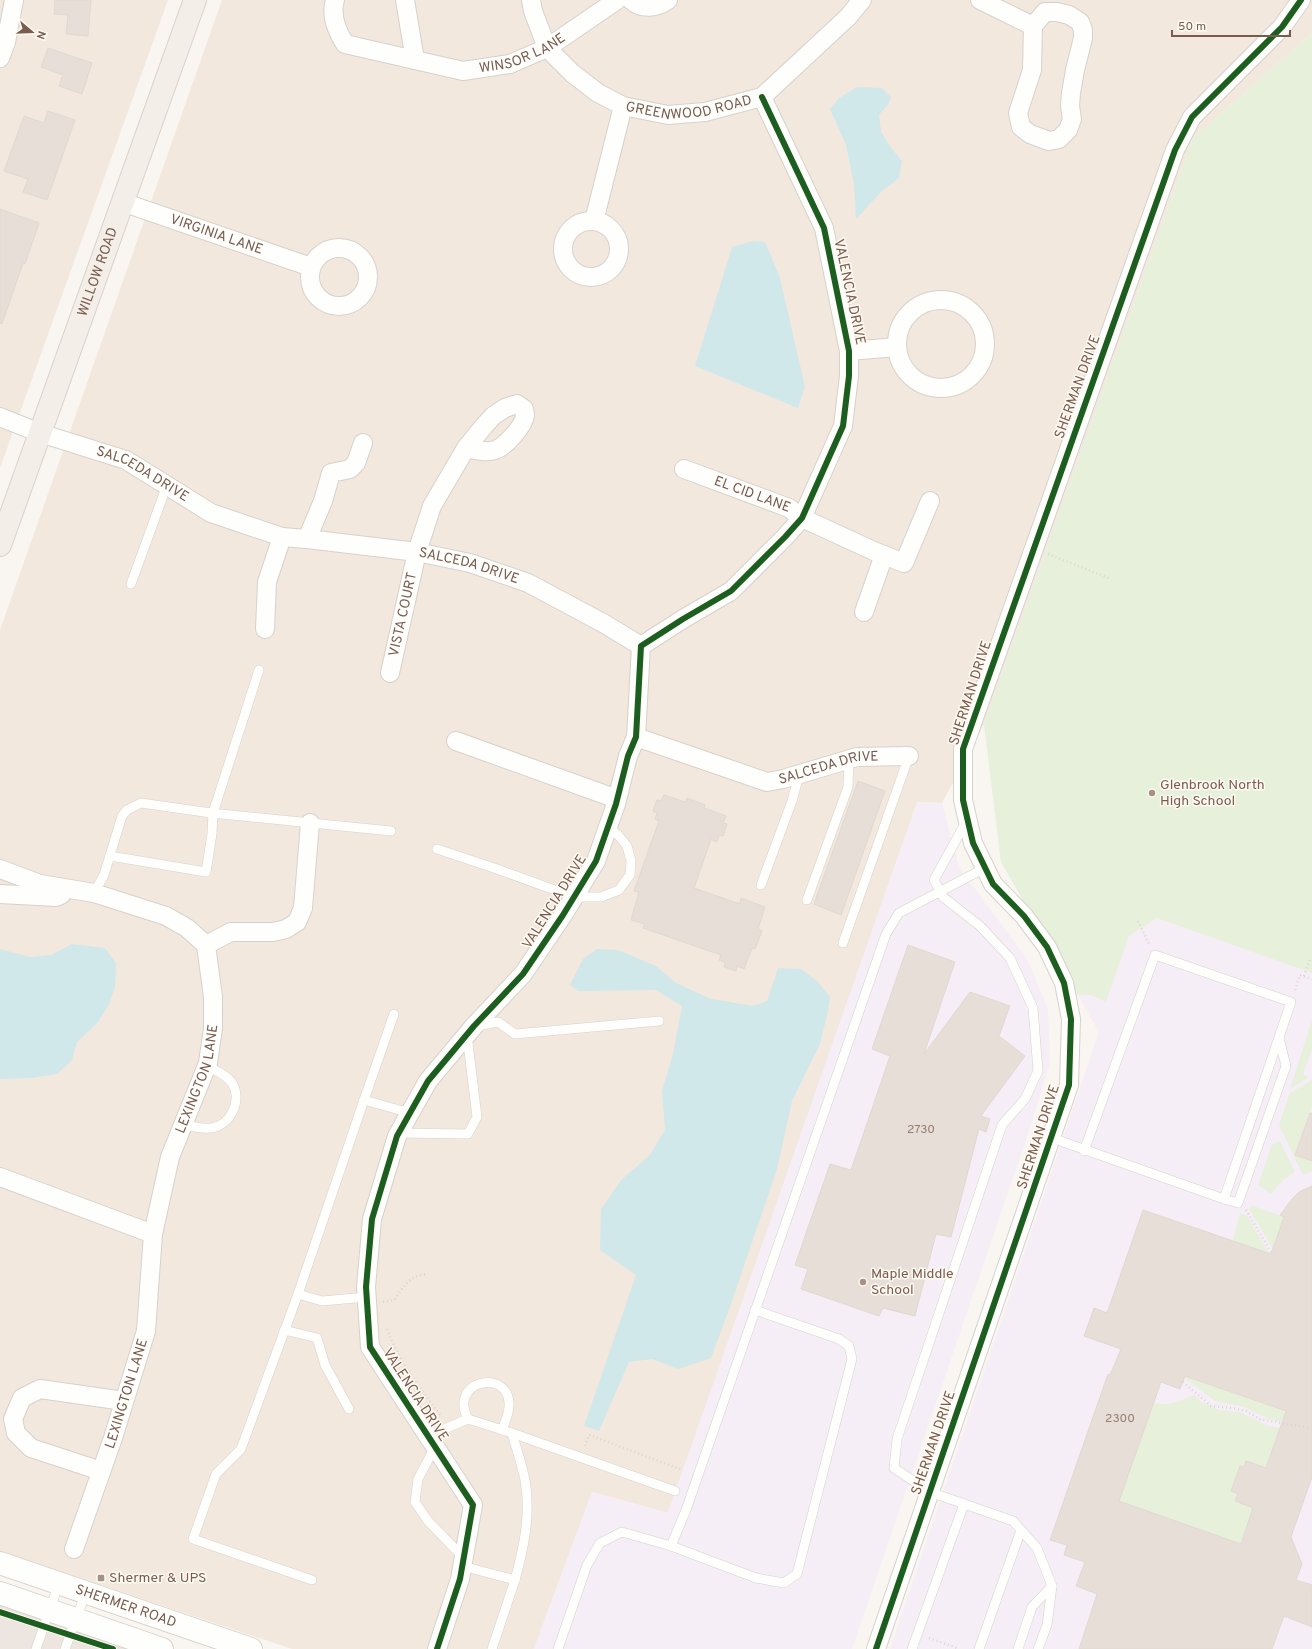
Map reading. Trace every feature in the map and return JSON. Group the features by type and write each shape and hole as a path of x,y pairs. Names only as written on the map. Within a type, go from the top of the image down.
{"main road":[{"name":"WILLOW ROAD","path":"0,544 194,0"},
{"name":"SHERMER ROAD","path":"0,1562 251,1649"},
{"name":"SHERMER ROAD","path":"0,1593 76,1618 162,1649"}],"street":[{"path":"0,58 6,42 14,0"},
{"name":"WINSOR LANE","path":"335,0 335,28 345,44 463,71 510,64 547,48 617,0"},
{"path":"405,0 415,60"},
{"name":"GREENWOOD ROAD","path":"531,0 533,11 547,48 572,73 598,93 623,106 668,115 705,112 762,97 848,17 862,0"},
{"path":"631,0 646,7 654,7 668,0"},
{"path":"980,0 1033,26"},
{"name":"SHERMAN DRIVE","path":"876,1649 1069,1085 1071,1019 1064,983 1047,947 1024,916 993,884 974,843 963,800 963,749 1175,150 1192,117 1282,27 1301,0"},
{"path":"1045,12 1057,12 1069,15 1080,22 1083,30 1083,38 1071,93 1070,106 1072,119 1068,130 1059,139 1050,141 1030,134 1021,127 1018,113 1032,70 1033,26 1045,12"},
{"name":"VALENCIA DRIVE","path":"436,1649 460,1579 473,1505 370,1347 366,1287 372,1218 399,1133 428,1081 470,1030 523,974 596,861 617,799 628,756 636,737 641,646 731,591 785,537 802,518 843,426 849,376 849,351 824,228 762,97"},
{"path":"594,221 623,106"},
{"name":"VIRGINIA LANE","path":"122,202 311,267"},
{"path":"946,299 961,304 973,312 982,325 986,340 985,354 979,367 970,377 958,385 945,388 931,387 918,381 907,372 900,360 897,347 899,331 906,317 917,307 931,300 946,299"},
{"path":"849,351 897,347"},
{"name":"SALCEDA DRIVE","path":"0,417 40,433 126,460 211,513 282,538 307,539 417,552 470,563 528,583 603,623 641,646"},
{"path":"307,539 323,501 331,473 350,469 356,463 363,443"},
{"name":"VISTA COURT","path":"390,673 417,552 432,506 466,448"},
{"name":"EL CID LANE","path":"684,469 789,508 802,518 904,563 930,501"},
{"path":"265,629 267,582 282,538"},
{"path":"864,612 884,555"},
{"name":"SALCEDA DRIVE","path":"636,737 767,782 799,775 857,757 909,756"},
{"path":"456,742 617,799"},
{"path":"1,872 40,884 94,893 166,916 187,928 206,945 231,932 273,932 286,929 297,922 304,908 310,823"},
{"path":"0,894 56,897 75,889"},
{"name":"LEXINGTON LANE","path":"74,1549 146,1331 153,1234 170,1156 207,1066 213,1028 213,997 206,945"},
{"path":"0,1178 153,1234"},
{"path":"101,1471 31,1448 16,1433 13,1420 22,1398 40,1388 124,1401"}],"lane":[{"path":"131,584 167,485"},
{"path":"110,856 206,872 212,834 213,813 259,670"},
{"path":"843,943 909,756"},
{"path":"807,900 848,787 850,760"},
{"path":"761,885 792,801 799,775"},
{"path":"94,893 104,875 122,816 133,806 141,803 213,813 391,831"},
{"path":"968,820 934,880 943,897 980,926 1010,958 1033,1008 1038,1071 1025,1100 1002,1125 897,1439 894,1468 930,1492 1013,1521 1037,1548 1052,1586 1047,1625 1038,1649"},
{"path":"437,849 574,897 601,897 619,890 630,875 632,861 627,846 618,835 608,827"},
{"path":"671,1546 686,1510 886,934 899,913 985,868"},
{"path":"1084,1151 1155,955 1291,1002 1224,1199"},
{"path":"312,1580 193,1539 216,1474 241,1449 298,1294 394,1014"},
{"path":"399,1133 468,1134 477,1117 470,1030 498,1022 515,1034 659,1020"},
{"path":"1052,1138 1084,1151 1238,1203 1286,1066 1279,1038"},
{"path":"183,1125 210,1128 222,1125 235,1107 237,1100 236,1089 232,1081 207,1066"},
{"path":"364,1100 410,1113"},
{"path":"298,1294 322,1301 367,1297"},
{"path":"558,1649 588,1565 600,1543 622,1532 671,1546 756,1578 784,1583 797,1574 852,1359 849,1346 839,1339 756,1310"},
{"path":"284,1330 317,1338 325,1365 349,1409"},
{"path":"502,1430 510,1402 503,1389 497,1384 483,1382 469,1390 465,1397 464,1404 468,1419 502,1430 512,1433 675,1491"},
{"path":"468,1419 431,1442 418,1479 415,1502 428,1521 463,1562 514,1580"},
{"path":"492,1649 524,1546 527,1517 525,1480 512,1433"},
{"path":"912,1649 964,1504"},
{"path":"979,1649 1021,1530"},
{"path":"36,1649 59,1583"},
{"path":"1018,1649 1032,1607 1052,1586"},
{"path":"65,1649 86,1592"}],"path":[{"path":"1033,549 1111,579"},
{"path":"1138,921 1155,955"},
{"path":"1304,976 1310,959"},
{"path":"1291,1002 1300,975 1312,979"},
{"path":"1246,1209 1272,1252"},
{"path":"1182,1382 1211,1406 1246,1411 1259,1419 1311,1428"},
{"path":"918,1634 957,1648"}],"shaded area":[{"path":"0,0 168,0 0,468"},
{"path":"222,0 1312,0 1312,33 1193,138 984,724 942,803 918,802 668,1513 592,1492 534,1649 292,1649 0,1551 0,630"},
{"name":"Glenbrook North High School","path":"1312,33 1312,1649 890,1649 1099,1032 1001,862 984,724 1193,138"},
{"name":"Maple Middle School","path":"917,802 942,803 959,867 1027,959 1048,1009 1050,1063 1031,1125 852,1649 534,1649 592,1492 668,1513"},
{"path":"0,1605 127,1649 0,1649"}],"green space":[{"path":"1312,33 1312,973 1157,918 1129,936 1106,1002 1091,995 1077,994 1001,862 984,724 1193,138"},
{"path":"1312,1020 1312,1050 1303,1074 1309,1077 1290,1089"},
{"path":"1312,1080 1312,1107 1295,1155 1312,1161 1312,1171 1303,1175 1279,1125 1290,1093"},
{"path":"1280,1141 1295,1172 1284,1179 1271,1194 1258,1185 1272,1144"},
{"path":"1251,1205 1284,1217 1273,1249 1249,1209"},
{"path":"1240,1213 1247,1216 1269,1253 1233,1241"},
{"path":"1185,1376 1304,1418 1298,1421 1277,1421 1269,1419 1244,1407 1215,1401 1184,1378"},
{"path":"1194,1395 1203,1403 1219,1410 1240,1412 1268,1426 1288,1428 1266,1468 1246,1461 1244,1467 1240,1466 1231,1491 1238,1494 1235,1501 1253,1508 1250,1547 1136,1507 1118,1505 1154,1403 1170,1403"}],"water":[{"path":"857,87 882,88 891,97 889,103 879,115 881,132 902,161 899,178 882,191 856,219 854,184 846,145 830,109 839,98"},
{"path":"753,241 765,242 780,278 805,387 798,408 695,366 732,247"},
{"path":"72,944 105,948 116,963 115,987 109,1004 98,1022 77,1042 72,1060 57,1074 32,1078 0,1079 0,949 30,957 51,955"},
{"path":"597,949 618,950 656,966 676,983 711,999 753,1006 767,1001 778,968 801,969 817,981 830,997 820,1044 792,1101 777,1169 711,1358 678,1369 652,1359 629,1362 599,1431 584,1426 636,1275 600,1250 601,1209 621,1180 649,1156 665,1130 662,1091 673,1054 682,1006 656,990 579,991 570,985 583,959"}],"building":[{"path":"55,0 91,0 88,36 66,34 68,15 54,14"},
{"path":"48,48 92,63 82,94 59,86 63,75 41,67"},
{"path":"48,111 75,120 47,200 23,192 28,179 4,171 24,116 44,123"},
{"path":"0,209 39,223 25,264 23,263 2,324 0,323"},
{"path":"858,781 885,791 841,915 814,904"},
{"path":"664,795 685,802 687,798 705,805 704,808 726,816 723,823 727,824 723,836 719,835 717,842 711,839 694,888 740,904 741,898 765,907 758,929 762,931 755,949 752,948 744,969 737,966 736,971 724,967 725,962 719,960 721,955 643,928 645,924 631,920 639,892 634,891 659,821 655,819 657,813 653,811 657,800 661,801"},
{"path":"908,945 955,962 924,1054 970,992 1010,1006 999,1036 1025,1056 981,1116 990,1119 986,1132 979,1129 951,1237 936,1234 915,1316 883,1308 879,1316 801,1289 808,1269 795,1265 830,1164 851,1170 890,1056 872,1049"},
{"path":"1310,1113 1312,1113 1312,1161 1295,1155"},
{"path":"1312,1186 1312,1477 1291,1537 1302,1564 1296,1580 1312,1585 1312,1627 1284,1616 1272,1649 1079,1649 1097,1594 1076,1586 1085,1562 1064,1555 1067,1545 1050,1540 1108,1374 1110,1375 1121,1349 1084,1336 1094,1308 1107,1313 1143,1210 1271,1254 1284,1217 1280,1215 1299,1192","holes":["1185,1376 1286,1411 1266,1468 1246,1461 1244,1467 1240,1466 1231,1491 1238,1494 1235,1501 1253,1508 1241,1544 1119,1501 1161,1382 1180,1389"]}],"cycle path":[{"path":"876,1649 1069,1085 1071,1019 1064,983 1047,947 1024,916 993,884 973,843 963,800 963,749 1175,150 1192,117 1282,27 1301,0"},
{"path":"437,1649 460,1579 473,1505 370,1347 366,1287 372,1219 397,1136 428,1081 474,1026 523,974 563,915 596,861 616,804 628,756 636,737 641,646 731,591 785,537 802,518 843,426 849,376 849,351 824,228 762,97"},
{"path":"0,1612 113,1649"}],"place":[{"name":"Glenbrook North High School","path":"1152,793"},
{"name":"Maple Middle School","path":"863,1282"},
{"name":"Shermer & UPS","path":"101,1578"}]}
